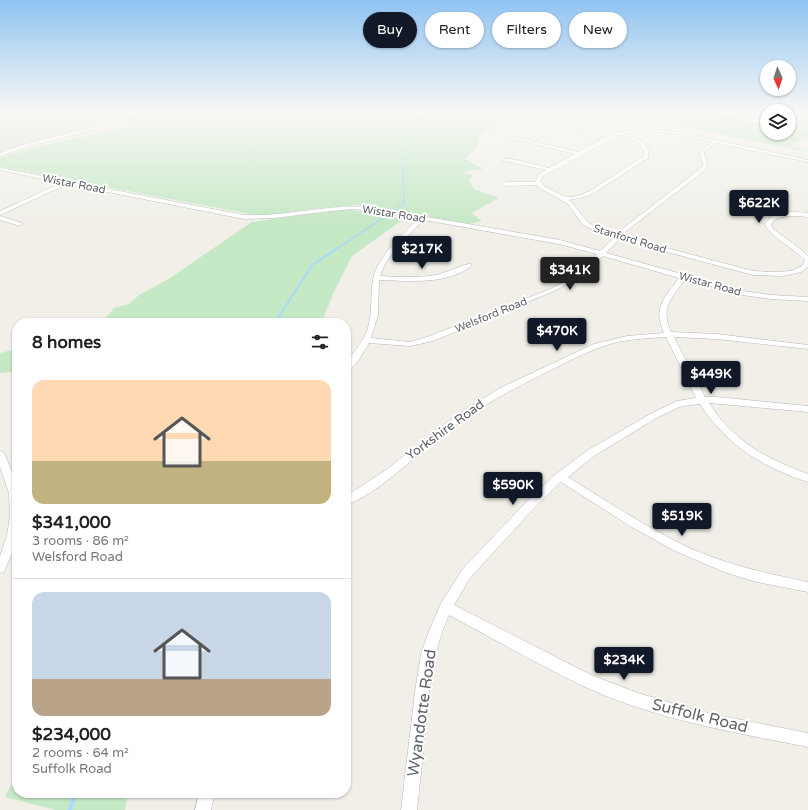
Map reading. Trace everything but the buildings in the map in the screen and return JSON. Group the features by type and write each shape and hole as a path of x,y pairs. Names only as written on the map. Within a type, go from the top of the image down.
{"street":[{"path":"0,154 16,149"},
{"path":"559,149 579,154"},
{"path":"506,184 538,183 538,178 588,149"},
{"path":"565,199 582,196 592,192 646,157 645,149"},
{"name":"Welsford Road","path":"368,340 410,344 430,339 560,286 584,271 628,227 702,170 706,165 702,152 706,149"},
{"path":"751,149 808,161"},
{"path":"503,159 550,170"},
{"name":"Wistar Road","path":"0,169 251,218 277,217 343,207 382,211 544,239 746,294 808,300"},
{"path":"0,172 7,170"},
{"path":"0,213 67,182"},
{"name":"Stanford Road","path":"538,183 546,190 565,199 573,207 581,220 588,226 602,233 748,272 773,274 789,273 797,272 806,267 808,260 801,252 771,230 768,225 768,221 781,215 808,216"},
{"path":"0,218 20,224"},
{"path":"351,362 368,340 375,319 376,278 386,259 423,218"},
{"path":"376,278 438,278 451,274 469,265"},
{"path":"683,277 667,301 662,313 664,324 702,400 718,424 739,444 773,465 808,478"},
{"name":"Yorkshire Road","path":"351,498 365,490 457,418 480,403 507,388 602,344 628,338 670,335 738,339 808,347"},
{"name":"Wyandotte Road","path":"409,810 422,692 428,654 435,631 445,607 466,574 531,504 560,477 590,453 655,415 680,403 702,400 754,403 808,409"},
{"path":"0,455 3,468 11,480 12,485"},
{"path":"560,477 679,548 728,568 757,577 808,587"},
{"path":"0,568 12,542"},
{"name":"Suffolk Road","path":"445,607 588,681 638,700 706,720 808,740"},
{"path":"203,810 206,798"}],"shaded area":[{"path":"0,149 17,149 0,155"}],"green space":[{"path":"26,149 476,149 465,159 483,169 464,173 473,175 469,181 474,189 499,198 471,213 482,221 468,224 357,205 261,216 0,167 0,158"},
{"path":"793,149 800,149 808,152"},
{"path":"344,209 405,218 352,256 323,318 106,318 114,308 129,304 139,295 167,280 252,222"},
{"path":"12,350 12,372 0,373 0,353"},
{"path":"12,783 12,798 127,798 125,810 56,810 5,797"}],"waterway":[{"path":"402,149 403,172"},
{"path":"338,248 404,204 403,171"},
{"path":"278,318 312,265 339,247"},
{"path":"70,810 74,798"}]}
